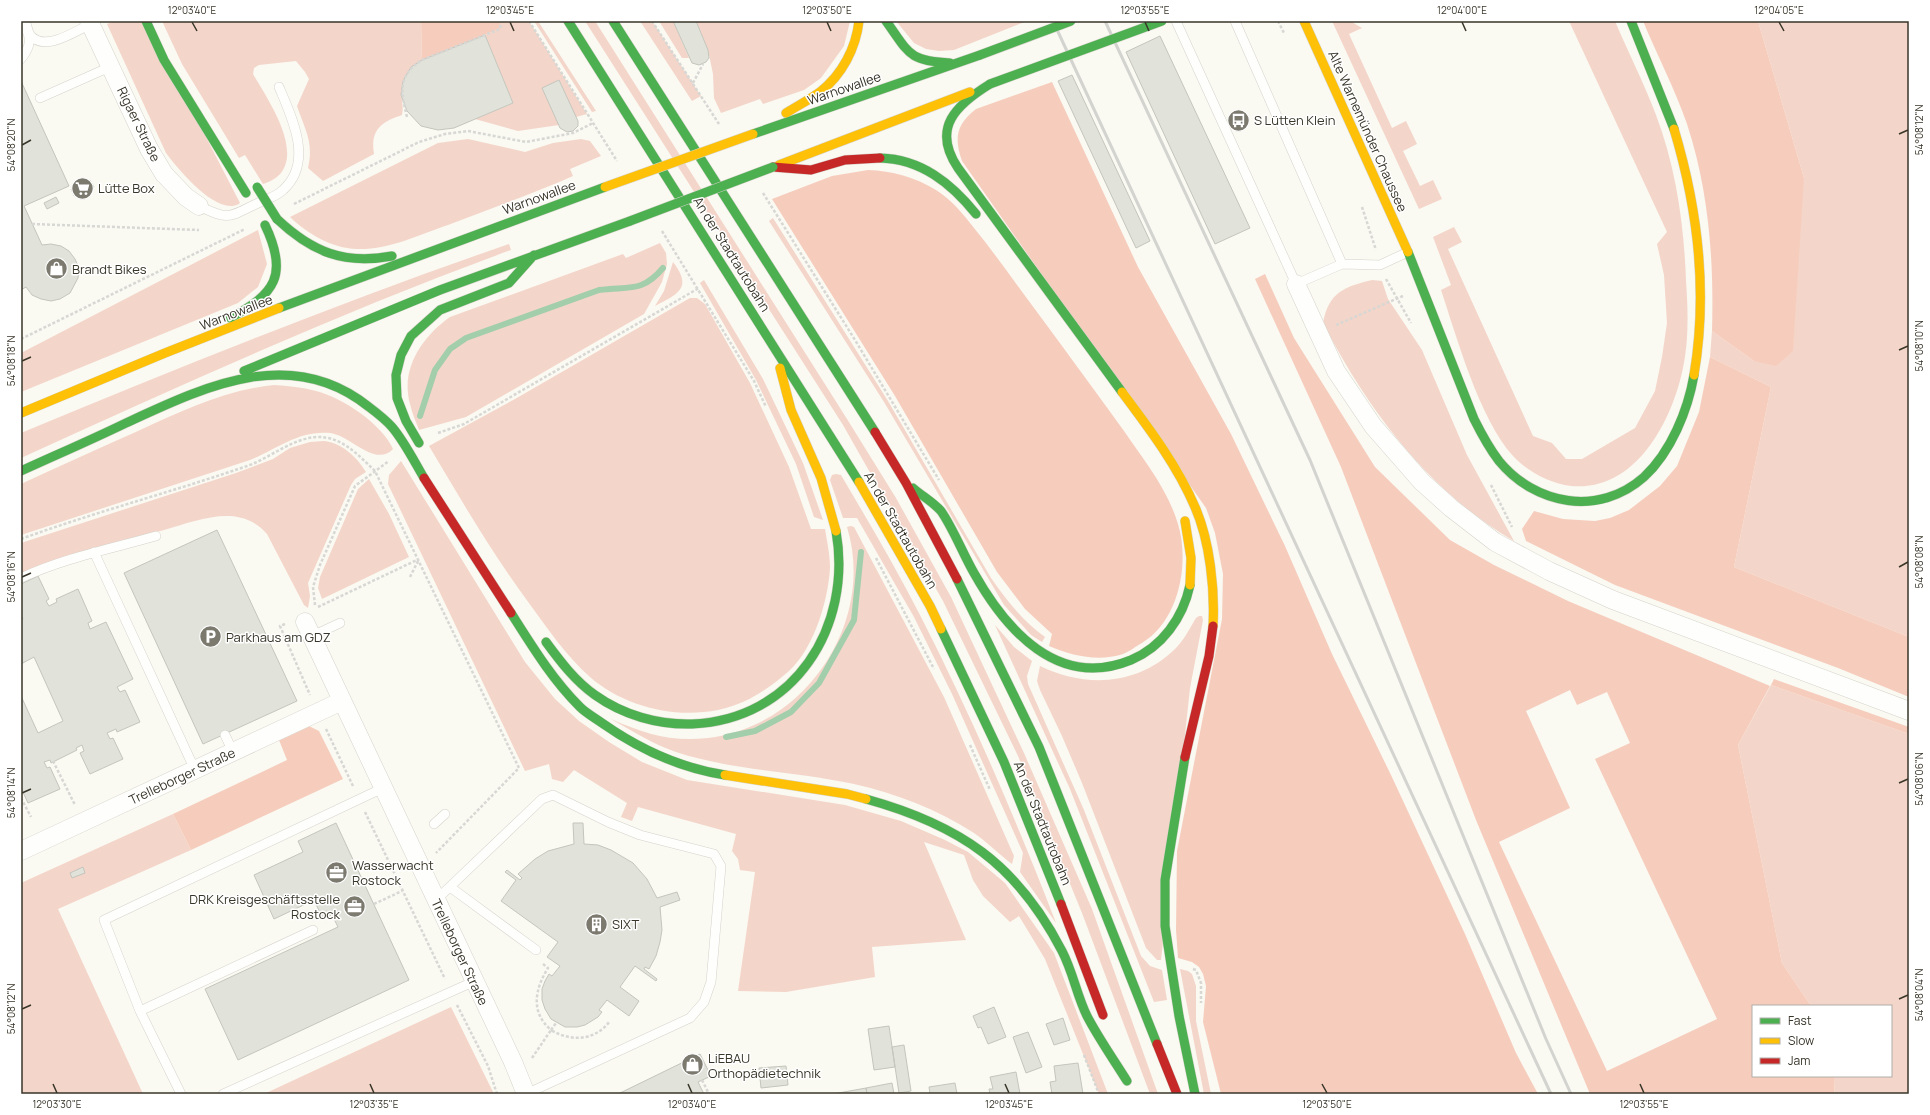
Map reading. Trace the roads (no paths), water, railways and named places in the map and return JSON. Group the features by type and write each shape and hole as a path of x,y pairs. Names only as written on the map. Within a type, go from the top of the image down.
{"main road":[{"path":"146,21 164,60 274,241 278,260 273,283 264,297 187,345"},
{"name":"An der Stadtautobahn","path":"568,21 867,494 930,606 1004,762 1067,919 1106,1024"},
{"name":"An der Stadtautobahn","path":"613,21 845,383 906,483 973,609 1038,746 1103,905 1176,1094"},
{"path":"754,133 824,89 841,68 852,48 859,21"},
{"path":"886,21 911,54 926,62 958,64"},
{"name":"Warnowallee","path":"21,413 187,345 427,252 754,133 958,64 1071,21"},
{"path":"21,471 175,401 315,340 440,290 1162,21"},
{"name":"Alte Warnemünder Chaussee","path":"1304,21 1408,252 1474,419 1487,445 1513,476 1534,492 1558,501 1578,504 1606,500 1620,495 1635,485 1662,457 1681,418 1692,384 1698,353 1700,322 1698,264 1688,180 1674,128 1631,21"},
{"path":"990,84 964,100 956,109 947,125 948,150 958,168 1154,435 1179,475 1196,508 1205,540 1213,580 1213,625 1203,684 1182,772 1165,880 1165,926 1179,1016 1195,1094"},
{"path":"773,167 816,170 843,161 868,157 895,159 917,165 942,179 970,206 984,225"},
{"path":"255,184 277,219 293,235 318,250 343,258 362,260 427,252"},
{"path":"425,453 406,421 397,398 396,375 402,355 411,336 428,319 440,310 509,282 534,255"},
{"path":"542,636 570,674 596,695 627,712 663,723 698,725 734,718 770,701 798,677 817,650 831,619 839,586 839,552 835,523 807,444 791,410 775,347"},
{"path":"175,401 241,379 279,373 311,377 341,388 367,403 392,427 534,650 554,678 581,708 624,738 669,761 710,774 847,794 891,806 935,823 975,844 1010,875 1039,914 1063,953 1087,1016 1128,1084 1111,1038"},
{"path":"906,483 939,509 977,579 1000,616 1018,636 1041,653 1062,663 1086,668 1108,668 1140,657 1156,646 1169,633 1177,621 1188,597 1192,574 1192,547 1181,509"}],"street":[{"name":"Rigaer Straße","path":"90,23 112,66 149,149 164,174 186,197 199,206"},
{"path":"1296,284 1336,370 1373,426 1422,482 1451,508 1495,542 1549,571 1613,600 1909,711"},
{"name":"Trelleborger Straße","path":"308,629 513,1062 526,1094"},
{"name":"Trelleborger Straße","path":"21,851 342,701"}],"lane":[{"path":"24,21 31,36 43,42 54,41 90,23"},
{"path":"21,59 29,46 29,37 24,21"},
{"path":"1176,21 1296,284 1342,264 1380,265 1408,252"},
{"path":"1235,21 1342,264"},
{"path":"40,98 112,66"},
{"name":"Rigaer Straße","path":"199,206 219,216 230,217 284,190 296,171 299,148 294,124 279,87"},
{"path":"21,578 46,567 94,552 156,536"},
{"path":"94,552 195,770"},
{"path":"308,629 340,623"},
{"path":"225,735 233,752"},
{"path":"181,1094 140,1011 104,920 359,798 383,788"},
{"path":"436,900 542,799 553,795 608,822 640,835 714,854 721,866 711,982 704,1002 699,1008 690,1018 526,1094"},
{"path":"434,824 445,814"},
{"path":"450,887 536,950"},
{"path":"140,1011 313,930"},
{"path":"223,1094 475,982"}],"waterway":[{"path":"420,416 435,370 450,349 466,338 599,290 627,288 641,285 655,276 663,268"},
{"path":"726,737 755,731 791,712 819,683 854,620 861,552"}],"railway":[{"path":"1053,21 1551,1094"},
{"path":"1105,21 1310,460 1546,1039 1571,1094"}],"place":[{"name":"S Lütten Klein","path":"1238,120"},
{"name":"Lütte Box","path":"82,188"},
{"name":"Brandt Bikes","path":"57,269"},
{"name":"Parkhaus am GDZ","path":"210,637"},
{"name":"Wasserwacht Rostock","path":"337,872"},
{"name":"DRK Kreisgeschäftsstelle Rostock","path":"355,906"},
{"name":"SIXT","path":"597,924"},
{"name":"LiEBAU Orthopädietechnik","path":"692,1065"}]}
